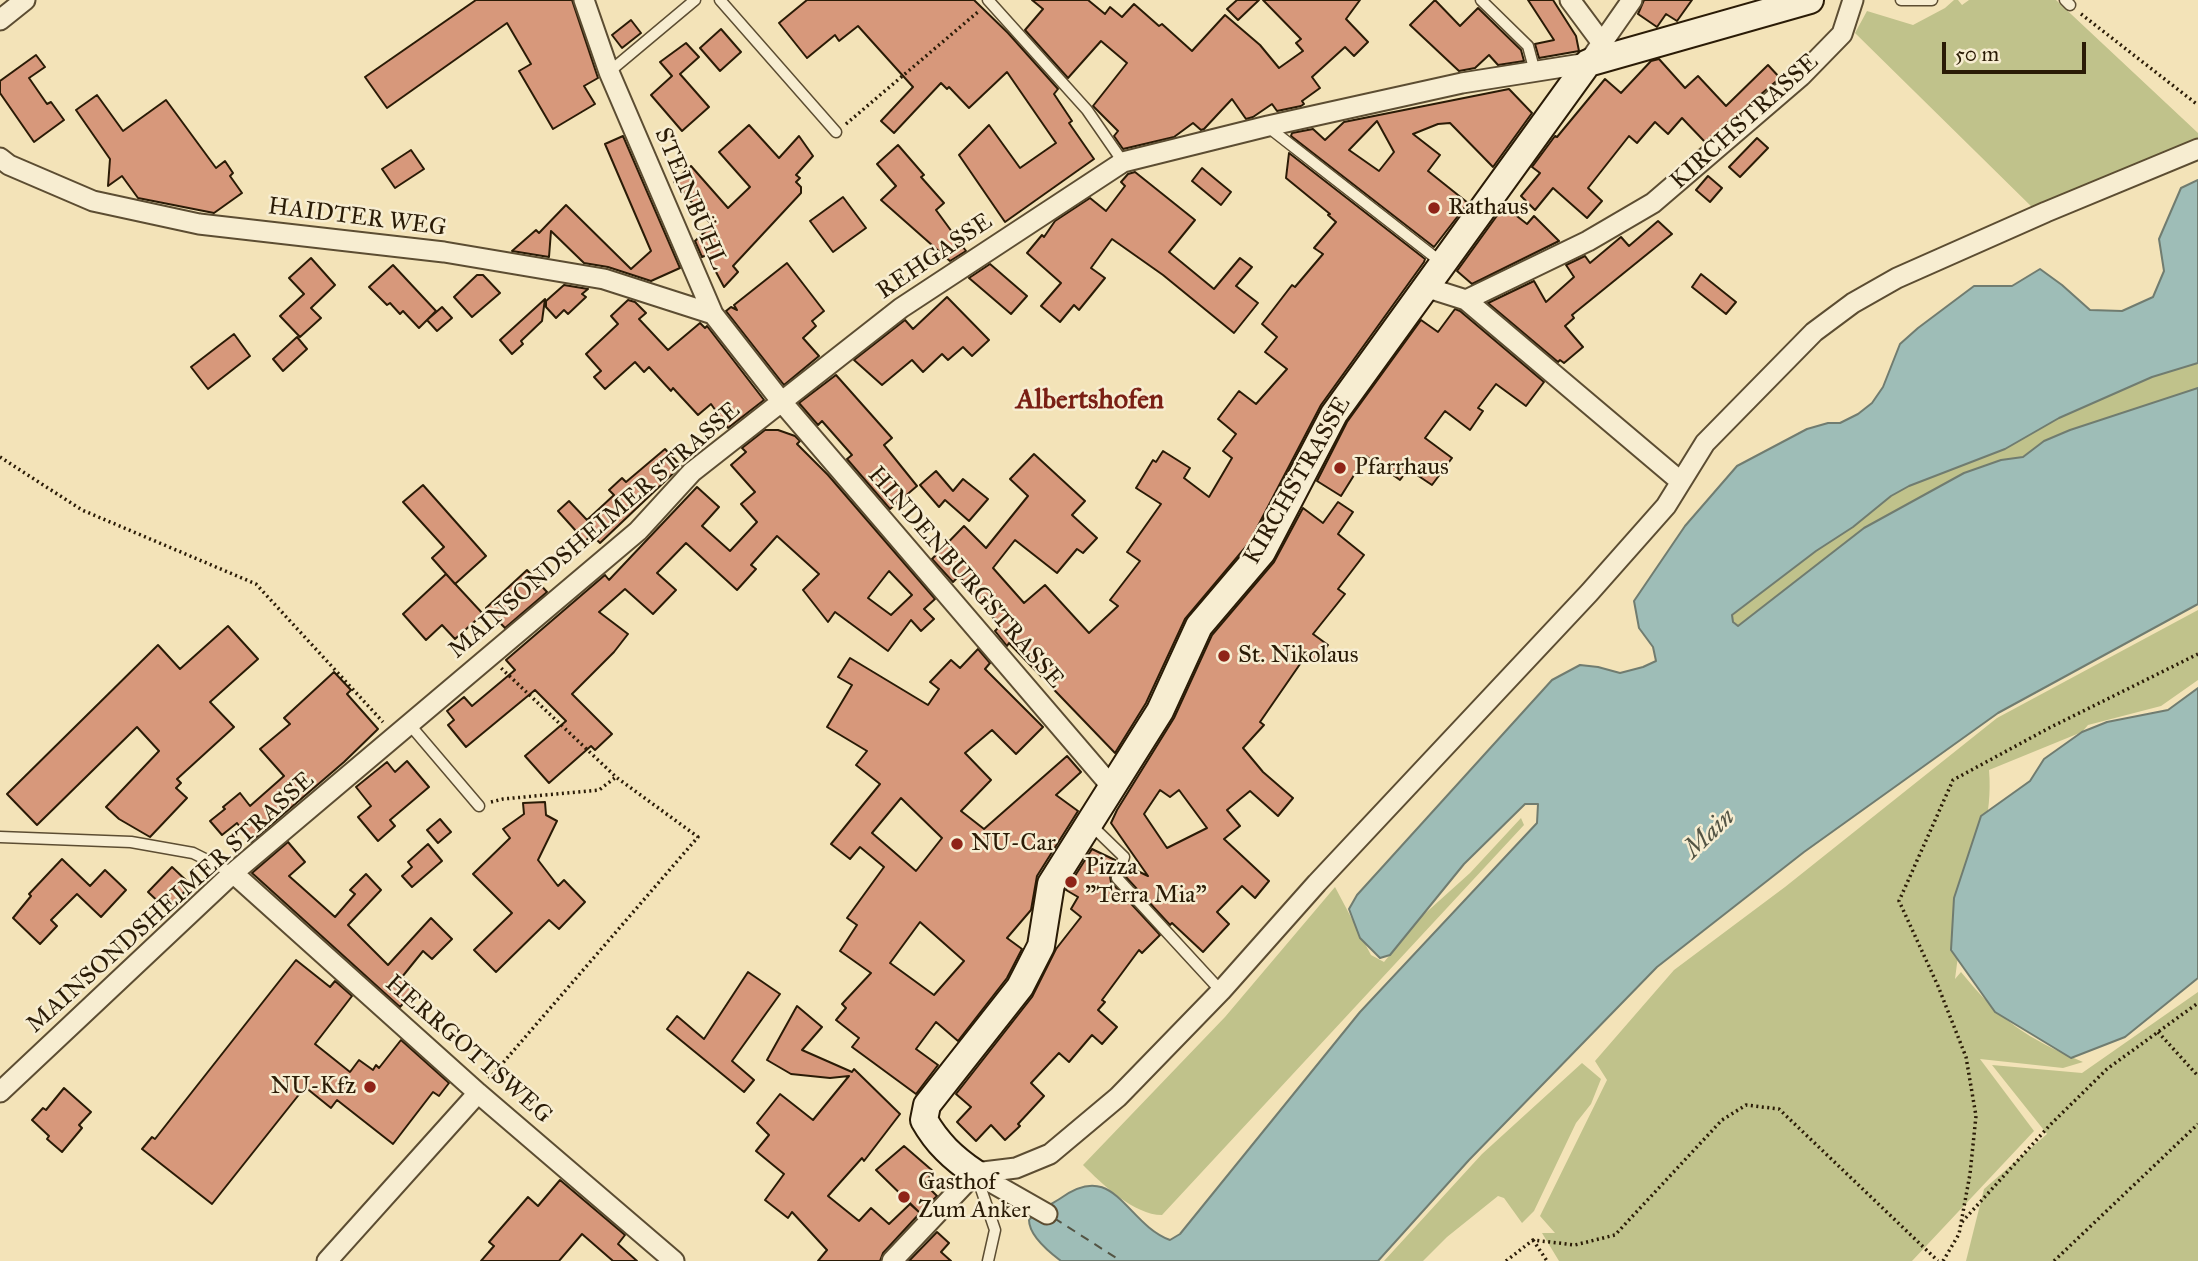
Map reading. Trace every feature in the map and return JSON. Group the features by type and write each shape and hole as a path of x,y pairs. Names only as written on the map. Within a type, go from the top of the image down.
{"street":[{"path":"0,20 25,0"},
{"name":"STEINBÜHL","path":"584,0 609,72 713,314 781,401"},
{"path":"1595,53 1632,0"},
{"path":"1595,53 1810,0"},
{"name":"KIRCHSTRASSE","path":"1466,300 1588,241 1653,203 1801,76 1842,34 1853,0"},
{"path":"1577,5 1595,53"},
{"name":"REHGASSE","path":"781,401 901,307 1123,162 1268,126 1462,83 1535,72 1595,53"},
{"name":"KIRCHSTRASSE","path":"975,1173 955,1160 936,1140 924,1120 927,1105 1020,987 1041,946 1051,884 1160,711 1199,626 1262,552 1334,414 1595,53"},
{"path":"892,1261 975,1173 1016,1168 1050,1154 1118,1097 1221,990 1317,883 1588,593 1666,506 1705,443 1814,332 1853,303 1897,278 2198,149"},
{"name":"HAIDTER WEG","path":"0,158 93,201 186,221 444,252 604,279 713,314"},
{"path":"1425,287 1466,300 1680,481"},
{"name":"MAINSONDSHEIMER STRASSE","path":"0,1092 233,873 638,531 692,472 781,401"},
{"name":"HINDENBURGSTRASSE","path":"781,401 1112,787"},
{"name":"HERRGOTTSWEG","path":"233,873 478,1093 674,1261"},
{"path":"327,1261 478,1093"},
{"path":"975,1173 1047,1214"}],"lane":[{"path":"609,72 695,0"},
{"path":"720,0 836,132"},
{"path":"1481,0 1528,46 1535,72"},
{"path":"1901,0 1932,0"},
{"path":"992,1 1087,110 1123,162"},
{"path":"1268,126 1442,262"},
{"path":"403,731 479,806"},
{"path":"1090,823 1124,857 1117,878 1221,990"},
{"path":"0,837 131,842 193,853 233,873"},
{"path":"975,1173 995,1230 988,1261"}],"path":[{"path":"836,132 992,1"},
{"path":"2068,3 2198,105"},
{"path":"0,457 82,510 256,584 403,731"},
{"path":"1943,1261 1959,1234 1970,1174 1976,1116 1966,1057 1938,986 1899,901 1953,780 2049,728 2198,654"},
{"path":"478,1093 698,837 616,777 490,657"},
{"path":"479,806 503,799 599,790 616,777"},
{"path":"1961,1223 2050,1125 2107,1069 2198,1003"},
{"path":"2158,1032 2198,1076"},
{"path":"1506,1261 1533,1240 1575,1245 1615,1235 1722,1120 1746,1105 1779,1109 1938,1261"},
{"path":"2054,1261 2198,1125"},
{"path":"1533,1240 1547,1261"}],"green space":[{"path":"1958,0 1962,5 1969,0 2056,0 2198,133 2198,138 2037,212 1855,33 1867,11 1913,25 1945,8"},
{"path":"2198,363 2198,388 2070,430 2044,441 2023,457 1986,465 1782,594 1738,626 1733,622 1731,615 1816,551 1853,527 1891,496 1909,486 2005,449 2059,418 2152,377"},
{"path":"2198,610 2198,680 2161,706 2088,725 2082,732 1989,770 1987,818 1966,904 1955,979 1961,972 2002,1016 2030,1036 2083,1062 2063,1068 1980,1059 2034,1131 1912,1261 1559,1261 1542,1233 1555,1233 1540,1216 1607,1080 1595,1061 1674,970 1785,887 1997,718"},
{"path":"1521,818 1524,825 1162,1215 1151,1214 1130,1204 1083,1165 1225,1017 1335,887 1371,955 1384,962 1420,918 1470,873"},
{"path":"2198,992 2198,1261 1966,1261 1984,1189 2047,1134 1992,1065 2082,1073"},
{"path":"1582,1063 1601,1079 1591,1104 1576,1123 1534,1211 1522,1223 1504,1198 1498,1196 1447,1237 1423,1261 1384,1261 1482,1154"}],"water":[{"name":"Main","path":"2198,180 2198,363 2152,377 2059,418 2005,449 1909,486 1891,496 1732,615 1733,622 1738,626 1864,528 1964,473 2001,460 2023,457 2044,441 2070,430 2198,388 2198,604 1998,713 1804,852 1657,967 1469,1160 1378,1261 1061,1261 1040,1243 1030,1226 1029,1220 1032,1216 1079,1188 1094,1186 1119,1198 1155,1232 1170,1240 1180,1234 1360,1012 1537,823 1538,804 1525,804 1464,864 1390,955 1380,958 1360,938 1349,909 1357,895 1552,680 1580,665 1620,673 1656,661 1653,647 1639,628 1634,601 1685,526 1737,466 1807,429 1828,423 1840,423 1858,414 1872,403 1883,387 1900,344 1974,286 2012,286 2040,269 2090,310 2122,311 2153,297 2164,271 2159,239 2181,188"},
{"path":"2198,688 2198,978 2125,1037 2071,1058 1995,1012 1951,950 1954,898 1981,816 2030,781 2044,759 2082,732 2107,722 2168,710"}],"building":[{"path":"476,0 572,0 598,78 584,86 595,104 553,129 519,71 531,64 507,23 387,108 365,77"},
{"path":"807,0 974,0 1058,89 1054,94 1072,121 1069,123 1094,159 1005,222 959,155 989,125 1020,168 1056,143 1007,72 969,108 949,87 947,89 941,83 894,133 881,121 913,87 858,26 839,41 835,35 807,58 779,23"},
{"path":"1032,0 1088,0 1105,14 1110,7 1122,17 1134,4 1192,51 1225,15 1260,45 1279,68 1303,51 1296,43 1301,39 1263,0 1360,0 1346,19 1368,42 1354,56 1345,47 1312,77 1320,88 1302,101 1304,104 1301,106 1277,111 1272,104 1246,119 1232,99 1204,129 1201,130 1193,123 1174,137 1123,149 1114,136 1118,131 1093,106 1127,63 1101,41 1068,78 1025,30 1043,9"},
{"path":"1237,0 1259,0 1238,20 1227,9"},
{"path":"1435,0 1460,26 1478,8 1521,50 1524,61 1498,65 1489,55 1475,68 1459,71 1410,25"},
{"path":"1528,0 1553,0 1576,36 1579,51 1539,58 1535,44 1554,40"},
{"path":"1644,0 1692,0 1677,21 1666,14 1657,27 1638,14"},
{"path":"631,20 641,33 622,48 612,35"},
{"path":"721,29 741,52 720,71 700,48"},
{"path":"686,43 699,57 680,74 709,107 682,131 651,95 672,76 660,62"},
{"path":"36,55 45,67 29,78 47,104 51,102 64,120 34,142 0,93 0,81"},
{"path":"1659,59 1685,88 1698,76 1726,106 1768,65 1780,78 1705,142 1682,118 1668,134 1655,122 1637,143 1629,136 1588,188 1602,201 1587,218 1553,188 1535,210 1521,196 1540,173 1532,167 1555,136 1557,137 1605,79 1621,93 1651,61"},
{"path":"1509,89 1532,113 1493,167 1450,123 1438,124 1413,134 1440,155 1428,171 1468,203 1434,247 1291,136 1292,133 1313,129 1325,140 1344,122","holes":["1377,121 1394,152 1379,171 1349,150"]},
{"path":"97,95 123,131 166,100 216,168 225,161 233,173 230,176 242,193 214,213 138,198 122,176 108,186 110,159 76,110"},
{"path":"749,125 779,158 799,136 813,156 796,175 800,178 796,182 801,187 801,193 733,266 738,272 724,287 707,255 702,257 695,241 712,225 674,182 691,166 728,208 750,187 719,152"},
{"path":"623,136 680,268 651,281 608,267 584,263 551,231 549,257 512,251 536,230 539,233 566,205 631,269 651,251 605,144"},
{"path":"1757,138 1768,148 1740,177 1729,167"},
{"path":"898,145 944,203 936,210 966,251 950,261 881,200 896,186 877,164"},
{"path":"411,150 424,169 395,188 382,169"},
{"path":"1289,153 1425,259 1321,405 1249,543 1185,619 1146,703 1115,753 1009,643 1007,646 995,631 1000,626 959,576 953,582 932,559 964,526 986,548 1028,496 1010,479 1034,454 1085,501 1072,515 1097,538 1083,553 1077,549 1057,573 1015,540 993,568 1024,603 1045,585 1089,633 1118,606 1110,600 1140,561 1127,552 1161,504 1136,488 1153,460 1156,462 1163,451 1190,468 1184,478 1209,497 1232,458 1223,451 1236,434 1218,419 1239,391 1256,404 1287,369 1265,352 1277,337 1262,324 1292,285 1295,287 1323,254 1314,248 1336,222 1286,178"},
{"path":"1202,168 1231,192 1221,205 1192,181"},
{"path":"1135,172 1195,220 1169,252 1214,289 1240,258 1252,267 1236,286 1258,303 1234,333 1163,275 1112,239 1091,268 1105,278 1079,310 1074,305 1060,322 1041,306 1061,283 1027,253 1042,235 1044,237 1055,221 1090,198 1106,211 1125,186 1121,182 1128,174"},
{"path":"1708,176 1722,188 1710,202 1696,190"},
{"path":"843,197 866,228 833,252 810,221"},
{"path":"1504,206 1527,224 1534,216 1559,241 1472,284 1457,271"},
{"path":"1658,221 1672,234 1572,315 1574,318 1565,326 1583,347 1564,363 1560,360 1558,362 1488,303 1534,281 1546,302 1574,277 1566,265 1585,256 1590,263 1621,237 1629,246"},
{"path":"311,258 335,285 311,308 321,318 300,337 280,316 304,294 289,278"},
{"path":"787,263 824,311 812,321 816,326 803,338 819,356 784,385 726,311 731,307 737,310 734,305"},
{"path":"990,264 1027,296 1011,314 969,278"},
{"path":"393,265 436,311 419,328 403,311 400,314 390,303 387,305 369,287"},
{"path":"1701,274 1736,302 1726,314 1692,287"},
{"path":"477,275 483,275 500,293 472,317 454,297"},
{"path":"564,285 588,289 582,294 586,297 568,314 564,310 556,318 546,307 546,301"},
{"path":"947,297 989,340 972,356 963,347 948,360 942,354 923,372 912,360 882,385 854,360 905,320 913,329"},
{"path":"545,299 542,321 512,354 500,340"},
{"path":"628,300 635,302 646,313 639,319 668,350 700,323 705,328 707,326 764,400 728,428 711,404 698,415 649,367 644,372 635,362 605,389 594,377 601,371 586,354 618,324 611,316"},
{"path":"442,307 452,318 437,331 427,320"},
{"path":"1455,309 1544,382 1526,406 1496,384 1478,408 1483,411 1470,430 1445,411 1425,438 1452,458 1432,485 1408,469 1400,480 1366,456 1341,496 1317,481 1347,422 1421,320 1438,332"},
{"path":"234,334 250,356 208,389 191,367"},
{"path":"297,337 307,349 283,371 273,359"},
{"path":"836,375 892,438 884,445 917,486 890,509 847,459 852,455 822,421 818,425 799,403"},
{"path":"765,430 778,430 795,436 800,441 797,444 828,475 935,599 924,609 934,619 921,631 911,620 888,651 835,612 828,622 803,590 819,574 777,536 751,565 756,569 737,590 686,543 657,573 676,590 653,614 625,589 599,612 628,634 572,694 612,734 595,750 591,746 549,783 525,756 566,721 535,690 466,747 448,725 454,720 447,711 464,697 472,706 515,670 506,660 605,575 609,580 697,487 719,507 702,526 730,551 757,522 741,504 755,492 731,465 746,452 742,448","holes":["889,571 912,595 891,615 868,598"]},
{"path":"665,449 681,466 600,543 592,535 585,541 558,511 569,501 587,520 614,495 609,490 622,478 626,482"},
{"path":"936,471 953,491 963,479 988,499 969,521 945,500 939,507 920,485"},
{"path":"423,485 486,556 455,584 432,558 444,547 403,502"},
{"path":"1338,502 1353,512 1338,534 1364,555 1338,589 1345,594 1313,634 1328,645 1316,661 1307,654 1260,722 1264,725 1243,748 1263,772 1293,798 1278,816 1250,791 1227,810 1240,826 1224,839 1269,881 1255,898 1242,886 1217,912 1229,924 1203,952 1172,923 1170,925 1125,876 1129,867 1148,876 1111,823 1174,718 1212,635 1274,562 1303,508 1323,523","holes":["1160,790 1170,797 1179,790 1207,828 1167,848 1144,814"]},
{"path":"527,570 547,592 505,628 486,608"},
{"path":"446,574 483,614 455,639 442,625 426,640 403,614"},
{"path":"228,626 258,659 210,702 234,727 177,779 181,783 176,788 187,798 150,837 119,819 106,807 159,751 137,727 37,825 7,794 158,645 180,669"},
{"path":"978,649 990,663 985,669 1043,727 1016,754 992,730 965,753 991,780 961,811 984,829 1067,756 1081,772 1056,795 1078,811 1037,876 1031,910 1007,938 1022,949 1007,978 958,1041 936,1022 916,1049 938,1065 916,1094 852,1047 859,1038 836,1020 846,1008 842,1004 871,973 840,951 857,925 847,918 884,867 860,847 850,859 831,844 880,784 856,765 867,751 827,727 852,685 838,677 850,658 928,705 939,689 930,682 951,660 960,668","holes":["901,798 942,838 916,871 872,833","920,922 964,961 934,995 890,963"]},
{"path":"334,672 351,690 347,694 378,729 251,842 237,823 222,835 210,821 240,793 250,806 284,776 260,749 290,724 284,718"},
{"path":"407,761 429,787 390,820 395,826 378,841 358,817 371,806 356,787 387,762 395,772"},
{"path":"545,802 546,815 557,821 538,860 558,886 564,880 585,902 559,929 549,920 496,972 474,950 512,913 473,874 510,838 503,829 524,814 523,803"},
{"path":"440,819 451,832 438,843 427,830"},
{"path":"288,842 305,862 289,876 335,917 355,894 350,890 366,874 381,890 348,925 388,965 431,918 452,939 432,959 423,951 402,977 416,989 400,1007 252,873"},
{"path":"428,844 442,861 412,887 402,876 412,867 408,862"},
{"path":"1092,849 1115,860 1111,882 1160,935 1142,953 1139,950 1102,1000 1105,1002 1098,1010 1117,1027 1102,1044 1092,1035 1069,1062 1059,1053 1031,1083 1044,1096 1018,1124 1020,1126 1005,1140 991,1125 976,1141 957,1122 971,1107 956,1094 1032,997 1056,949 1081,917 1071,909 1078,897 1066,890"},
{"path":"62,859 90,886 105,870 126,890 101,917 77,894 51,920 57,926 40,944 13,918 31,896 29,894"},
{"path":"172,867 191,885 167,910 148,892"},
{"path":"296,960 330,987 335,981 352,996 315,1044 350,1072 359,1060 373,1070 376,1065 379,1068 401,1040 449,1083 439,1096 433,1092 393,1144 337,1100 331,1108 305,1087 212,1204 142,1149 152,1137 155,1139"},
{"path":"748,972 780,994 732,1061 754,1080 744,1092 667,1029 677,1016 704,1039"},
{"path":"797,1006 822,1027 802,1050 852,1072 854,1069 900,1114 864,1161 862,1158 828,1196 859,1221 871,1208 889,1224 910,1204 920,1213 883,1253 880,1261 818,1261 827,1250 792,1212 788,1218 765,1200 784,1174 756,1151 769,1135 757,1123 780,1094 813,1120 849,1076 830,1078 791,1074 767,1060"},
{"path":"64,1088 91,1112 79,1125 82,1128 62,1152 32,1120 43,1108 46,1110"},
{"path":"904,1146 934,1172 924,1183 937,1196 920,1213 876,1170"},
{"path":"560,1180 625,1235 618,1244 637,1261 613,1261 582,1234 559,1261 481,1261 494,1246 489,1242 528,1197 538,1206"},
{"path":"937,1232 949,1243 941,1252 951,1261 909,1261"}],"ferry route":[{"path":"1054,1218 1121,1261"}],"place":[{"name":"Rathaus","path":"1434,208"},
{"name":"Pfarrhaus","path":"1340,468"},
{"name":"St. Nikolaus","path":"1224,656"},
{"name":"NU-Car","path":"957,844"},
{"name":"Pizza \"Terra Mia\"","path":"1071,882"},
{"name":"NU-Kfz","path":"370,1087"},
{"name":"Gasthof Zum Anker","path":"904,1197"}],"district":[{"name":"Albertshofen","path":"1090,401"}]}
